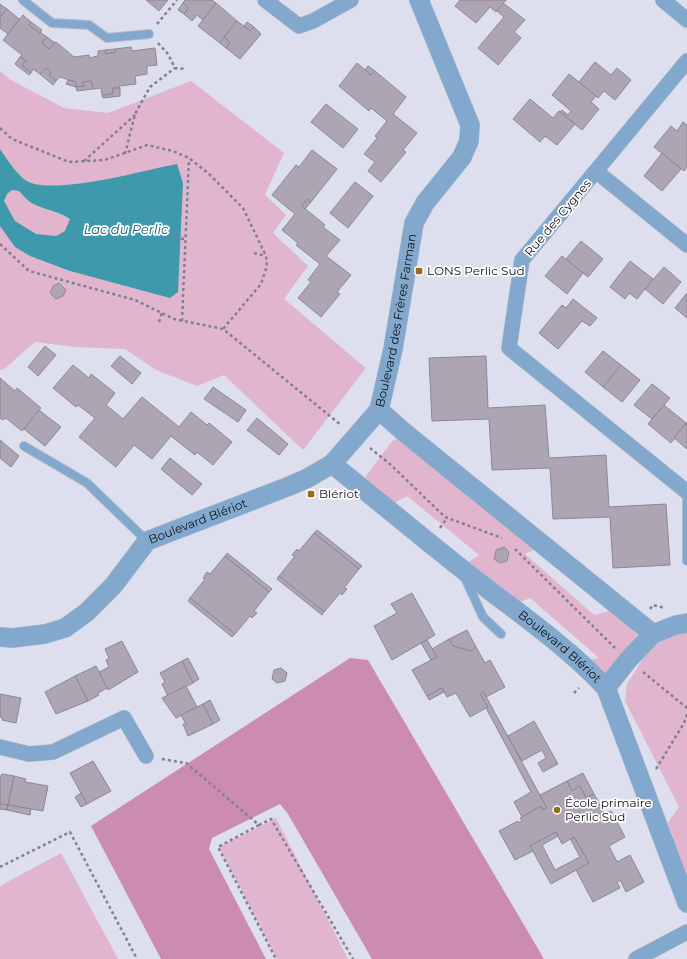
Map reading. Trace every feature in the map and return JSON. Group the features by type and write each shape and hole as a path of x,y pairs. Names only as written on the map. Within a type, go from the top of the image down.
{"street":[{"path":"265,0 299,26 313,22 351,0"},
{"name":"Boulevard des Frères Farman","path":"419,0 470,125 468,142 462,157 425,203 414,223 392,349 379,410 405,433 653,634"},
{"path":"663,0 687,20"},
{"name":"Rue des Cygnes","path":"687,61 597,172 522,260 509,348 687,492"},
{"path":"597,172 687,245"},
{"name":"Boulevard Blériot","path":"0,637 12,638 45,634 66,628 87,612 113,586 147,541 306,479 332,464 379,410"},
{"name":"Boulevard Blériot","path":"332,464 548,636 593,673 606,688 645,788 687,903"},
{"path":"606,688 628,660 653,634 676,625 687,623"},
{"path":"0,747 29,754 53,752 124,718 146,756"},
{"path":"636,959 687,932"}],"lane":[{"path":"23,0 52,23 89,25 107,38 149,34"},
{"path":"24,446 87,483 147,541"},
{"path":"687,492 687,561"},
{"path":"461,568 483,617 502,634"}],"path":[{"path":"175,68 168,54 149,34 177,0"},
{"path":"125,154 135,114 150,87 175,68 186,69"},
{"path":"84,162 135,114"},
{"path":"0,128 12,139 69,162 105,160 147,145 172,151 189,158 208,172 243,208 266,256 267,266 261,284 223,329"},
{"path":"182,321 189,158"},
{"path":"169,238 186,239"},
{"path":"0,244 30,272 136,300 174,319 223,329 390,465 445,517 507,540"},
{"path":"254,253 266,256"},
{"path":"159,322 162,312"},
{"path":"511,545 628,660 687,708"},
{"path":"645,788 684,723 687,714"},
{"path":"146,756 186,763 259,825"},
{"path":"276,959 218,847 271,819 353,959"},
{"path":"0,866 70,832 137,959"}],"shaded area":[{"path":"0,71 11,80 64,108 108,113 191,81 284,153 265,195 286,215 273,233 308,266 284,299 366,368 303,450 224,375 197,386 156,370 125,349 76,347 35,342 4,369 0,370"},
{"path":"401,439 538,548 525,554 594,615 610,611 639,636 606,676 588,660 599,658 530,598 516,604 467,563 479,555 407,496 394,503 366,480 366,476 393,440"},
{"path":"687,632 687,882 668,822 679,807 625,701 627,684 650,648 668,637"},
{"path":"350,658 368,660 544,959 372,959 288,814 280,804 212,838 209,849 266,959 161,959 91,826"},
{"path":"276,818 348,959 277,959 219,847"},
{"path":"61,853 118,959 0,959 0,886"}],"water":[{"name":"Lac du Perlic","path":"0,149 14,168 27,181 45,185 63,185 103,180 177,164 183,183 178,292 170,298 70,271 30,256 15,247 0,226","holes":["12,190 19,191 30,202 70,219 65,231 56,236 36,234 15,221 4,201 7,194"]}],"building":[{"path":"146,0 168,0 159,11"},
{"path":"185,0 212,0 216,3 203,20 197,15 192,21 184,14 188,8 183,3"},
{"path":"460,0 506,0 496,12 490,7 476,23 455,6"},
{"path":"183,3 188,8 184,14 178,10"},
{"path":"216,3 237,21 220,43 198,26"},
{"path":"503,3 525,20 514,32 521,38 498,65 478,48 504,17 497,11"},
{"path":"0,4 7,9 0,17"},
{"path":"7,9 19,19 8,34 0,28 0,17"},
{"path":"23,15 31,22 29,25 47,37 42,43 49,49 56,42 74,57 89,55 89,58 98,56 98,51 105,50 106,54 116,52 115,49 131,47 132,51 155,48 157,65 147,66 147,74 135,76 136,84 119,86 120,88 113,88 113,94 102,95 101,88 93,89 91,81 83,82 84,86 76,87 76,82 60,77 56,81 49,75 51,72 46,68 40,74 33,69 31,73 22,65 26,61 20,57 22,55 3,40"},
{"path":"237,21 250,31 254,27 261,34 240,59 226,48 230,42 224,37"},
{"path":"31,22 42,30 40,33 29,25"},
{"path":"247,22 254,27 250,31 244,26"},
{"path":"47,37 55,43 49,49 42,43"},
{"path":"224,37 230,42 226,48 220,43"},
{"path":"115,49 116,52 106,54 105,50"},
{"path":"20,57 26,61 22,65 31,73 29,75 15,64"},
{"path":"595,62 611,75 617,68 631,80 615,100 604,91 598,98 579,82"},
{"path":"357,63 371,75 375,71 406,97 393,114 417,133 403,150 406,152 381,182 368,171 375,162 364,154 377,138 375,136 387,121 371,108 369,111 339,86"},
{"path":"368,66 375,71 371,75 365,70"},
{"path":"46,68 51,72 49,75 56,81 53,85 40,74"},
{"path":"569,74 596,96 591,102 599,109 582,130 560,112 562,110 568,115 571,111 552,95"},
{"path":"68,80 76,82 76,87 66,84"},
{"path":"91,81 93,89 77,91 76,87 84,86 83,82"},
{"path":"113,88 120,88 120,96 103,98 102,95 113,94"},
{"path":"530,99 553,118 559,111 575,124 557,145 545,136 540,142 513,119"},
{"path":"326,104 358,129 343,148 311,122"},
{"path":"683,122 687,125 687,167 684,171 654,147 671,126 677,131"},
{"path":"312,150 337,169 311,202 307,199 302,206 325,225 323,227 340,240 326,256 351,275 337,292 340,294 321,317 298,298 311,282 308,280 320,264 296,245 298,243 282,230 295,214 272,195 296,165 299,167"},
{"path":"662,153 681,169 662,191 644,176"},
{"path":"355,182 373,196 348,228 330,213"},
{"path":"307,199 311,202 305,209 302,206"},
{"path":"581,241 603,259 588,277 566,259"},
{"path":"562,256 583,273 567,294 545,276"},
{"path":"630,261 653,279 637,299 629,293 625,299 610,287"},
{"path":"664,267 681,282 663,304 645,289"},
{"path":"59,283 66,290 63,296 56,299 50,293 53,286"},
{"path":"687,293 687,318 675,308"},
{"path":"573,299 597,318 590,326 582,321 558,349 539,333 562,305 566,308"},
{"path":"45,346 56,355 38,376 28,367"},
{"path":"603,351 621,365 603,387 585,372"},
{"path":"120,356 141,373 132,384 111,366"},
{"path":"486,356 488,408 545,405 549,458 606,455 609,507 666,504 670,565 613,568 610,517 553,519 550,468 492,470 489,419 432,421 429,358"},
{"path":"73,365 89,378 91,374 115,393 106,405 123,419 142,397 179,427 191,412 207,425 209,423 232,442 213,465 197,452 195,455 171,436 152,459 134,445 116,467 79,437 95,418 78,405 76,407 53,388"},
{"path":"621,365 640,380 622,402 603,387"},
{"path":"0,378 15,391 17,388 41,408 22,431 6,418 3,420 0,418"},
{"path":"652,384 670,398 652,419 634,405"},
{"path":"213,387 246,410 238,422 204,399"},
{"path":"664,405 686,423 671,443 648,424"},
{"path":"39,410 61,427 45,446 24,429"},
{"path":"257,418 288,444 279,455 247,430"},
{"path":"687,423 687,449 674,438"},
{"path":"0,440 19,456 11,467 0,458"},
{"path":"170,458 202,484 192,495 161,469"},
{"path":"317,530 362,566 359,569 314,533"},
{"path":"314,533 359,569 344,588 347,589 342,595 340,593 324,612 279,576 295,556 292,555 297,549 299,551"},
{"path":"504,547 509,552 507,561 500,563 494,559 496,550"},
{"path":"227,553 272,589 269,592 225,556"},
{"path":"225,556 269,592 254,611 257,613 252,618 250,616 235,634 190,598 205,579 203,578 207,572 210,574"},
{"path":"279,576 324,612 322,615 277,579"},
{"path":"412,593 435,635 392,660 374,626 397,613 391,604"},
{"path":"190,598 235,634 232,637 188,601"},
{"path":"467,630 476,647 471,651 453,646 449,639"},
{"path":"449,639 453,646 471,651 476,647 485,663 490,660 505,687 486,697 483,691 480,694 488,707 470,717 456,693 447,697 442,688 427,696 412,670 437,657 432,649"},
{"path":"427,640 437,657 431,660 421,643"},
{"path":"122,641 138,672 108,690 99,672 109,667 106,660 109,658 105,649"},
{"path":"188,658 199,679 193,683 182,661"},
{"path":"182,661 193,683 168,696 162,684 165,682 160,673"},
{"path":"96,666 107,688 98,693 99,695 88,701 75,676"},
{"path":"281,668 287,673 285,681 277,683 272,679 274,670"},
{"path":"75,676 88,701 56,714 45,692"},
{"path":"186,686 197,707 176,718 162,698"},
{"path":"442,688 444,692 429,700 427,696"},
{"path":"483,691 547,808 543,810 541,806 522,817 514,802 531,792 486,708 488,707 480,694"},
{"path":"0,694 21,698 16,723 2,720 3,718 0,717"},
{"path":"210,700 220,720 213,724 203,704"},
{"path":"203,704 213,724 188,736 183,724 186,724 181,715"},
{"path":"534,721 558,764 543,772 538,763 546,758 542,750 522,761 508,736"},
{"path":"93,761 111,791 87,804 70,773"},
{"path":"583,773 594,794 586,798 580,786 572,791 567,781"},
{"path":"2,774 14,776 8,805 0,804 0,777"},
{"path":"14,776 26,779 25,782 48,786 43,811 8,805"},
{"path":"567,781 572,791 580,786 586,798 594,794 605,814 611,811 625,837 609,846 617,862 630,855 644,882 626,892 620,880 617,882 620,888 593,902 576,870 589,863 574,837 562,844 556,832 530,846 533,851 515,860 499,831 518,821 519,823 522,821 520,818 541,806 543,810 547,808 540,795"},
{"path":"81,793 87,804 81,807 75,797"},
{"path":"0,804 8,805 7,810 0,809"},
{"path":"8,805 31,809 30,815 7,810"},
{"path":"556,832 558,836 542,845 555,870 580,857 571,840 574,837 589,863 551,884 530,846"}],"place":[{"name":"LONS Perlic Sud","path":"419,271"},
{"name":"Blériot","path":"311,494"},
{"name":"École primaire Perlic Sud","path":"557,810"}]}
